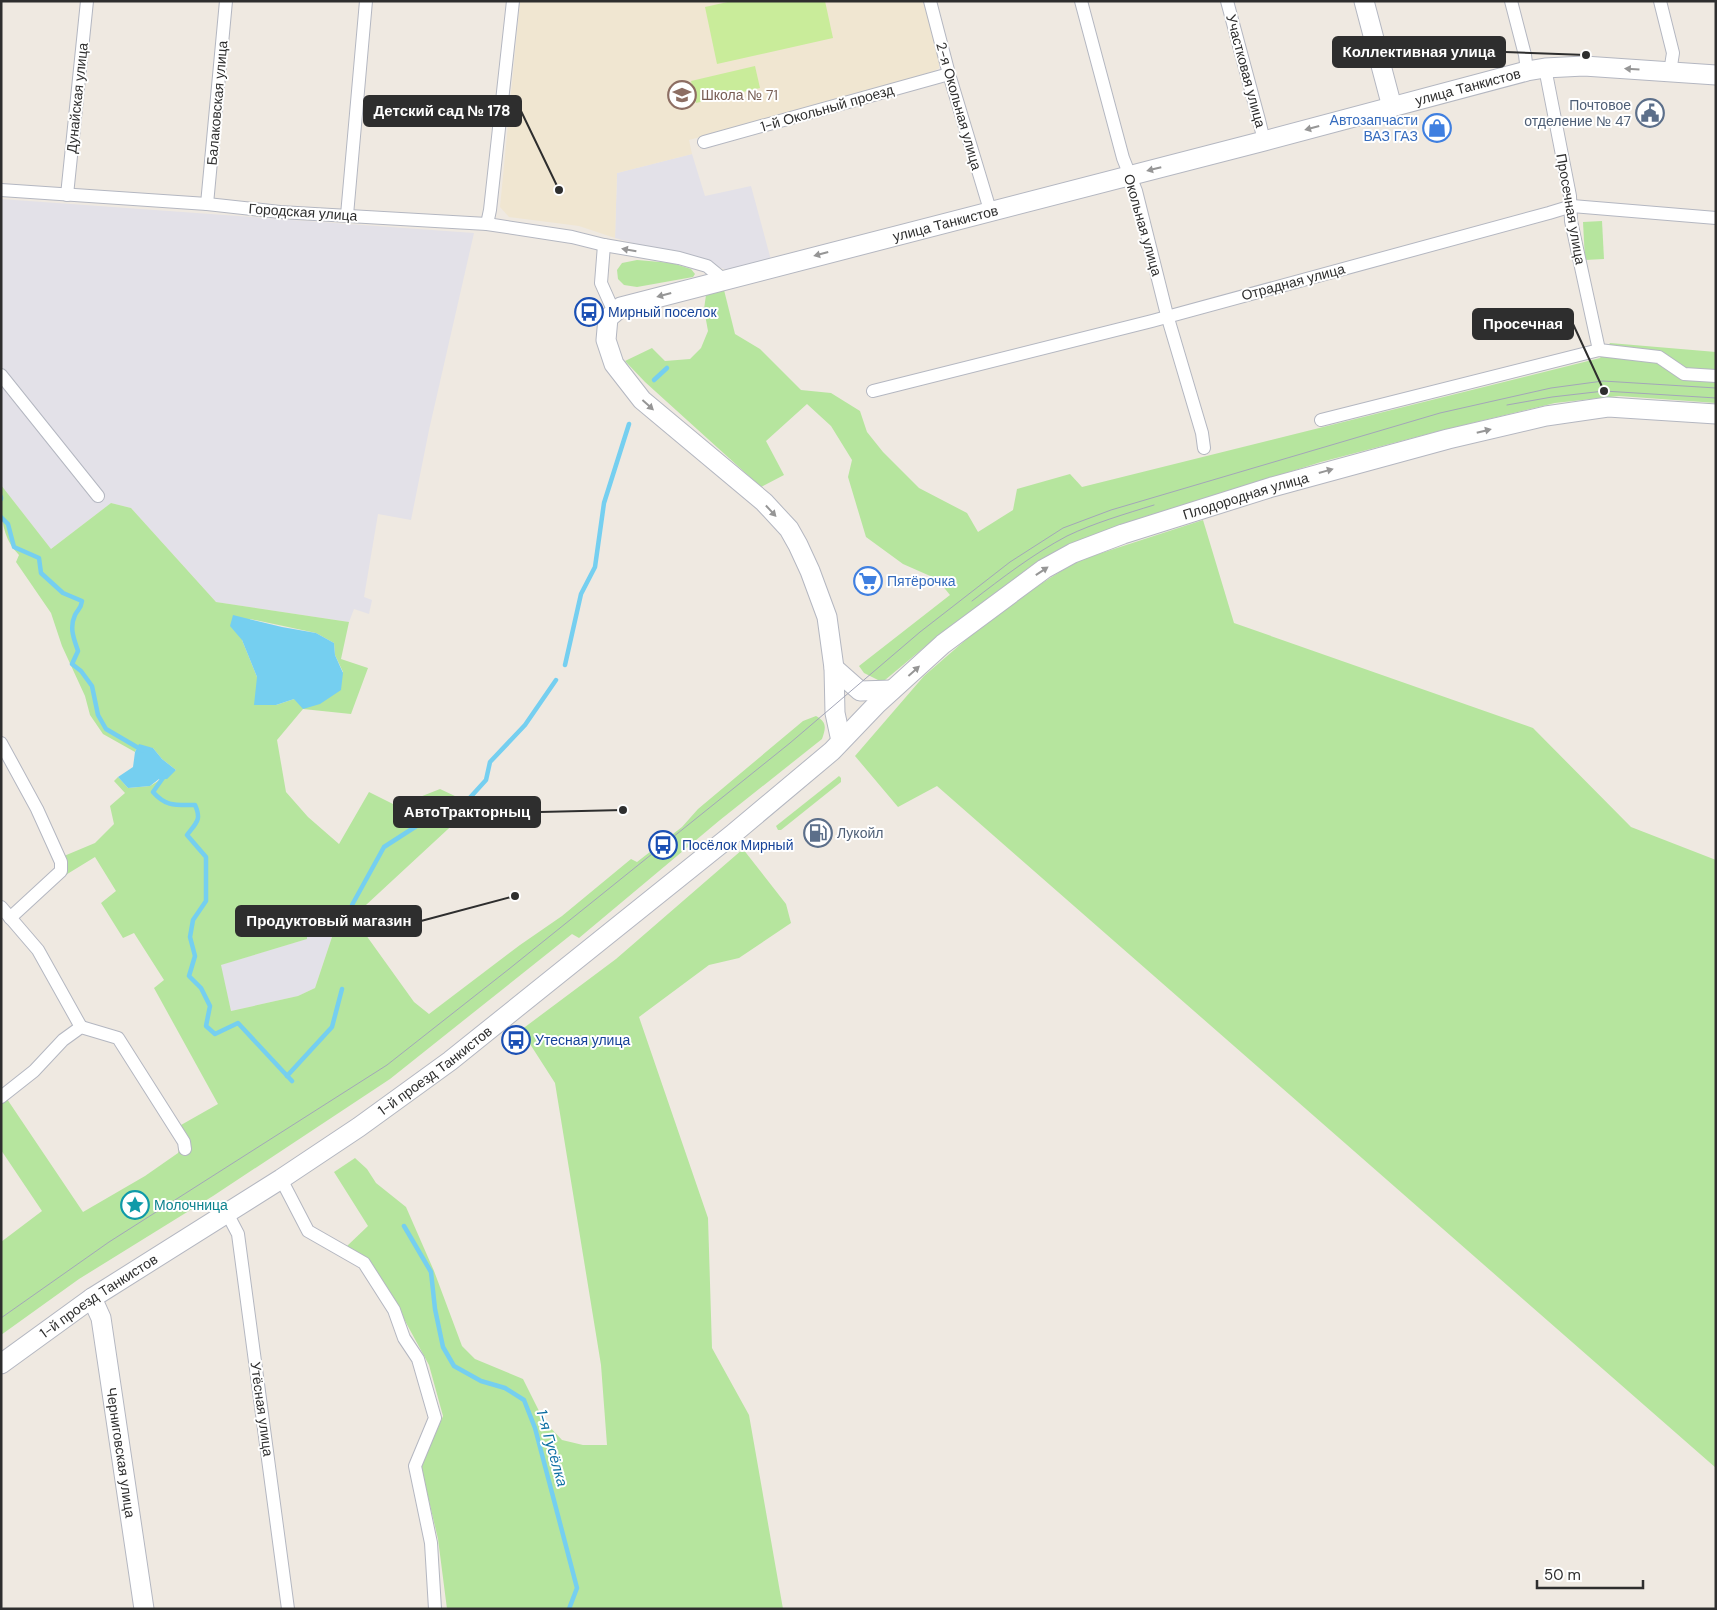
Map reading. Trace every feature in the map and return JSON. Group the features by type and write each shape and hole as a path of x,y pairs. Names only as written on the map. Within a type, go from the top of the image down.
{"main road":[{"path":"1364,1 1392,106"},
{"name":"улица Танкистов","path":"614,312 620,307 1536,69 1584,66 1716,75"},
{"path":"614,312 608,318 606,340 614,364 642,400 764,502 789,529 798,545 810,571 827,618 834,668 834,704 841,741"},
{"name":"Плодородная улица","path":"841,741 877,704 943,644 1044,569 1073,553 1123,534 1336,468 1546,416 1608,407 1716,414"},
{"path":"834,668 860,690 877,692 892,690"},
{"name":"1-й проезд Танкистов","path":"1,1364 92,1298 281,1179 376,1115 450,1061 733,834 841,741"},
{"name":"Черниговская улица","path":"92,1298 101,1318 144,1609"}],"street":[{"name":"Дунайская улица","path":"67,195 87,1"},
{"name":"Балаковская улица","path":"207,204 226,1"},
{"path":"347,215 366,1"},
{"path":"487,224 513,1"},
{"name":"2-я Окольная улица","path":"930,1 949,74 990,210"},
{"name":"Окольная улица","path":"1081,1 1123,158 1138,200 1167,315 1202,433 1204,448"},
{"name":"Участковая улица","path":"1227,1 1264,141"},
{"name":"Просечная улица","path":"1511,1 1525,55 1536,69 1572,206 1570,221 1600,350"},
{"path":"1660,1 1672,53 1670,72"},
{"name":"1-й Окольный проезд","path":"704,142 949,74"},
{"name":"Городская улица","path":"1,190 207,204 280,212 487,224 572,237 604,245 679,258 707,266 724,280"},
{"name":"Отрадная улица","path":"873,391 1167,315 1572,206 1716,218"},
{"path":"604,245 601,283 614,312"},
{"path":"1321,420 1600,350 1659,357 1684,374 1716,376"},
{"path":"1,375 98,496"},
{"path":"1,743 37,809 61,862 61,871 10,918"},
{"path":"1,907 38,950 81,1027 118,1038 184,1142 185,1149"},
{"path":"1,1097 34,1071 63,1040 81,1027"},
{"path":"281,1179 308,1231 364,1263 394,1310 404,1338 418,1359 435,1418 415,1466 431,1543 435,1609"},
{"name":"Утёсная улица","path":"227,1213 238,1234 288,1609"}],"shaded area":[{"name":"Школа № 71","path":"520,1 923,1 939,59 939,68 929,74 689,140 692,154 617,173 615,238 579,226 509,217 500,207"},
{"path":"692,154 705,196 751,186 771,260 728,270 615,238 617,173"},
{"path":"1,199 474,233 429,430 411,520 378,514 364,597 372,600 369,614 354,609 349,622 216,602 131,508 111,503 51,549 1,485"},
{"path":"326,924 332,937 315,988 298,996 231,1011 220,965 307,939 307,930"}],"green space":[{"path":"732,1 825,1 833,38 717,64 705,7"},
{"path":"755,66 760,88 696,103 691,81"},
{"path":"1602,221 1604,259 1585,260 1583,222"},
{"path":"637,260 672,263 691,269 695,274 693,277 637,287 624,285 618,279 617,270 622,263"},
{"path":"724,290 735,334 760,349 801,390 831,393 860,411 867,432 883,452 919,488 967,513 978,532 1013,510 1017,489 1070,474 1082,487 1600,358 1610,343 1716,352 1716,403 1619,396 1555,403 1321,462 1119,525 1071,545 1021,574 939,635 885,680 880,681 864,673 859,666 950,595 937,579 903,564 866,537 848,477 852,460 831,426 807,404 766,441 784,475 761,487 645,382 625,361 652,348 665,361 690,359 701,348 708,331 704,309 706,295"},
{"path":"1,485 51,549 111,503 131,508 216,602 349,622 341,659 368,668 351,714 303,709 277,740 286,792 308,817 339,844 369,792 397,806 440,789 474,805 353,917 414,1002 429,1014 520,945 562,916 631,859 637,862 682,827 698,809 803,721 816,716 820,718 825,726 822,739 720,820 579,938 572,934 390,1079 213,1196 79,1279 1,1335 1,1242 42,1211 1,1150 1,1104 7,1099 83,1212 145,1176 178,1153 181,1125 218,1104 154,988 164,980 134,933 123,938 101,903 116,891 95,857 64,876 67,865 64,856 95,843 114,824 110,806 125,793 114,781 118,777 128,788 150,786 176,770 162,759 153,748 137,747 135,752 103,734 90,715 85,696 62,646 51,613 16,562 19,555 8,540 3,523","holes":["250,619 316,633 334,643 335,655 343,672 294,699 276,705 257,677 242,640","326,925 332,937 315,988 298,996 231,1011 221,965 307,939 307,930"]},
{"path":"1203,520 1234,623 1533,728 1631,827 1716,860 1716,1468 937,786 898,807 855,756 924,676 969,637 1039,585 1077,561"},
{"path":"839,776 841,782 781,830 778,830 776,826"},
{"path":"743,849 786,904 791,923 739,958 709,965 639,1017 708,1218 712,1348 749,1415 783,1609 447,1609 438,1539 421,1467 443,1416 429,1365 398,1308 368,1261 347,1246 368,1226 334,1172 355,1158 367,1169 376,1183 406,1207 434,1271 462,1346 475,1359 523,1379 544,1421 562,1440 583,1445 607,1445 601,1365 555,1083 521,1030 616,959"}],"water":[{"path":"233,615 316,633 334,643 335,655 343,673 341,690 320,704 303,709 294,699 276,705 254,705 257,677 242,640 230,626"},
{"path":"139,744 153,748 162,759 176,770 167,779 159,779 150,786 128,788 118,777 133,767 135,752"}],"waterway":[{"path":"654,380 667,368"},
{"path":"565,665 581,594 595,567 604,503 629,424"},
{"name":"1-я Гусёлка","path":"1,517 8,524 14,547 39,558 41,573 63,593 82,601 72,624 78,651 72,664 81,671 92,686 98,715 106,729 142,750"},
{"path":"352,905 384,847 429,818 456,813 486,780 490,762 525,725 556,680"},
{"name":"1-я Гусёлка","path":"165,775 153,792 167,803 195,805 198,818 187,835 206,857 206,901 193,920 190,937 195,956 189,976 201,988 210,1006 206,1026 215,1034 238,1023 292,1081"},
{"path":"287,1076 332,1027 342,989"},
{"name":"1-я Гусёлка","path":"404,1226 431,1272 435,1309 443,1347 454,1366 481,1381 505,1388 524,1400 535,1428 577,1588 569,1609"}],"tram line":[{"path":"1,1318 109,1242 387,1065 790,743 920,632 1010,562 1063,528 1111,510 1440,413 1551,388 1603,381 1716,388"},
{"path":"1507,405 1604,391 1716,398"},
{"path":"972,601 1030,558 1067,536 1099,523 1154,505"}],"place":[{"name":"Коллективная улица","path":"1586,55"},
{"name":"Школа № 71","path":"682,95"},
{"name":"Почтовое отделение № 47","path":"1650,113"},
{"name":"Автозапчасти ВАЗ ГАЗ","path":"1437,128"},
{"name":"Детский сад № 178","path":"559,190"},
{"name":"Мирный поселок","path":"589,312"},
{"name":"Просечная","path":"1604,391"},
{"name":"Пятёрочка","path":"868,581"},
{"name":"АвтоТракторныц","path":"623,810"},
{"name":"Лукойл","path":"818,833"},
{"name":"Посёлок Мирный","path":"663,845"},
{"name":"Продуктовый магазин","path":"515,896"},
{"name":"Утесная улица","path":"516,1040"},
{"name":"Молочница","path":"135,1205"}]}
